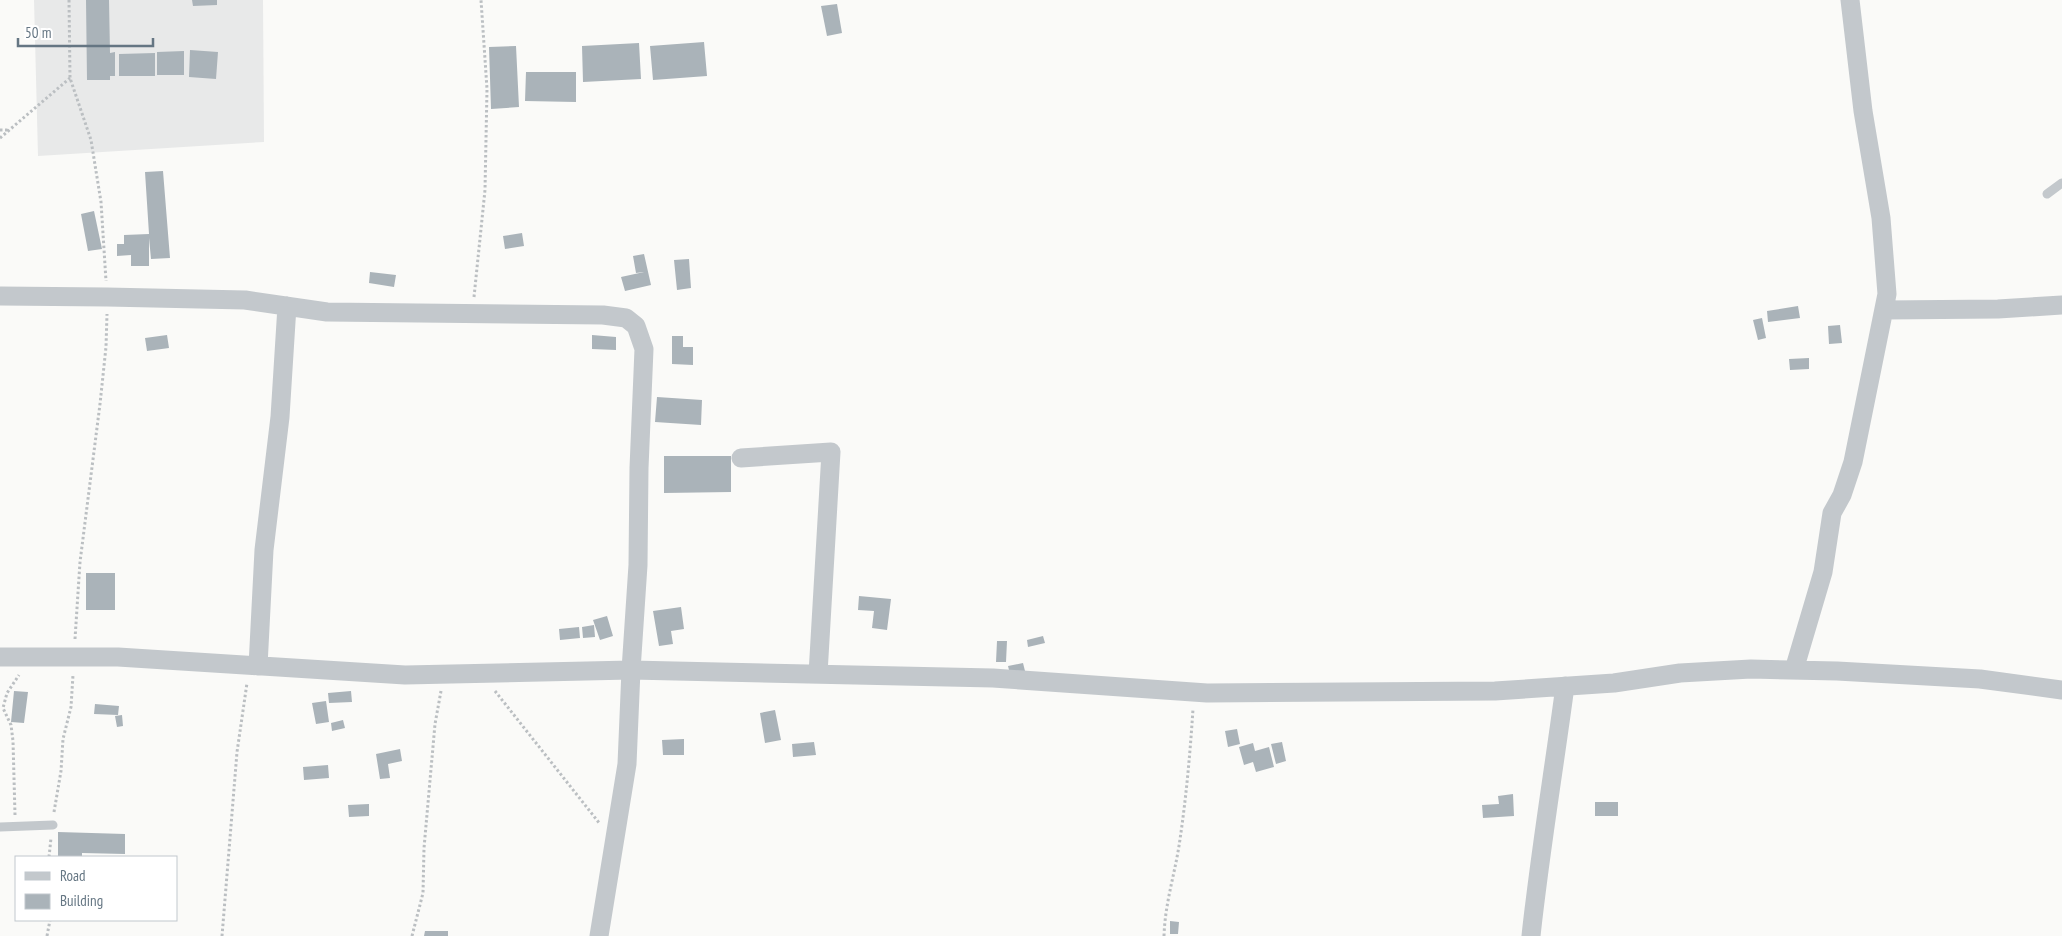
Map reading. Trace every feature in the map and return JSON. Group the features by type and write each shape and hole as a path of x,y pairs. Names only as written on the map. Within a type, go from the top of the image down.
{"street":[{"path":"1794,670 1823,572 1832,513 1842,496 1853,462 1885,310 1886,276 1880,218 1863,111 1850,0"},
{"path":"0,296 245,300 327,312 473,312 603,315 626,318 636,326 644,349 638,565 626,764 599,936"},
{"path":"1885,310 1998,309 2062,305"},
{"path":"258,666 264,550 280,418 287,306"},
{"path":"741,458 831,452 818,674"},
{"path":"0,657 118,658 405,675 631,670 993,678 1194,692 1495,691 1614,683 1680,673 1751,670 1846,671 1980,679 2062,690"},
{"path":"1531,936 1536,887 1566,686"}],"lane":[{"path":"2047,194 2062,182"},
{"path":"0,827 53,825"}],"path":[{"path":"49,856 61,771 63,739 71,707 80,562 90,496 106,348 107,297 101,202 91,140 70,78 69,0"},
{"path":"473,312 485,190 487,89 481,0"},
{"path":"0,138 70,78"},
{"path":"0,130 8,130"},
{"path":"18,822 14,811 14,741 11,726 3,708 7,693 18,676 35,657"},
{"path":"222,936 237,752 248,677 258,666"},
{"path":"481,673 614,841"},
{"path":"412,936 423,893 424,848 435,724 445,674"},
{"path":"1164,936 1165,913 1177,860 1187,794 1194,692"},
{"path":"47,936 50,921"}],"shaded area":[{"path":"34,0 263,0 264,142 38,156"}],"building":[{"path":"86,0 109,0 110,53 115,52 115,76 110,76 110,80 87,80"},
{"path":"192,0 217,0 217,5 193,6"},
{"path":"837,4 842,33 827,36 821,6"},
{"path":"704,42 707,76 653,80 650,46"},
{"path":"639,43 641,79 583,82 582,46"},
{"path":"516,46 519,107 491,109 489,47"},
{"path":"190,50 218,52 216,79 189,77"},
{"path":"184,51 184,75 157,75 157,52"},
{"path":"155,53 155,76 119,76 119,54"},
{"path":"526,72 576,72 576,102 525,101"},
{"path":"163,171 170,258 151,259 149,238 149,266 131,266 131,255 117,256 117,244 124,244 124,235 149,234 145,172"},
{"path":"94,211 102,249 88,251 81,214"},
{"path":"522,233 524,246 505,249 503,236"},
{"path":"644,254 651,285 625,291 621,277 644,272 636,273 633,256"},
{"path":"689,259 691,288 677,290 674,260"},
{"path":"370,272 396,275 394,287 369,283"},
{"path":"1798,306 1800,318 1768,322 1767,311"},
{"path":"1762,318 1766,338 1758,340 1753,320"},
{"path":"1840,325 1842,343 1829,344 1828,326"},
{"path":"167,335 169,348 147,351 145,338"},
{"path":"592,335 616,337 616,350 592,349"},
{"path":"672,336 683,336 683,347 693,347 693,365 672,364"},
{"path":"1809,358 1809,369 1790,370 1789,359"},
{"path":"657,397 702,400 701,425 655,422"},
{"path":"664,456 731,456 731,492 664,493"},
{"path":"86,573 115,573 115,610 86,610"},
{"path":"859,596 891,599 887,630 872,628 874,611 858,610"},
{"path":"681,607 684,629 671,631 673,644 659,646 653,611"},
{"path":"607,616 613,636 600,640 593,620"},
{"path":"594,625 595,637 583,638 582,627"},
{"path":"579,627 580,638 560,640 559,629"},
{"path":"1043,636 1045,643 1028,647 1027,640"},
{"path":"997,641 1007,641 1006,662 996,662"},
{"path":"1023,663 1025,671 1010,674 1008,666"},
{"path":"14,691 28,692 24,723 11,722"},
{"path":"351,691 352,702 329,703 328,693"},
{"path":"326,701 329,722 316,724 312,703"},
{"path":"95,704 119,706 118,715 94,714"},
{"path":"775,710 781,740 765,743 760,713"},
{"path":"122,715 123,726 117,727 115,716"},
{"path":"343,720 345,728 332,731 331,723"},
{"path":"1237,729 1240,744 1228,747 1225,731"},
{"path":"684,739 684,755 663,755 662,740"},
{"path":"814,742 816,755 793,757 792,744"},
{"path":"1282,742 1286,761 1276,764 1271,744"},
{"path":"1253,743 1255,751 1269,747 1274,767 1256,772 1253,762 1244,765 1239,747"},
{"path":"400,749 402,761 388,764 390,778 380,779 376,754"},
{"path":"328,765 329,778 304,780 303,767"},
{"path":"1513,794 1514,816 1483,818 1482,805 1499,804 1498,796"},
{"path":"1595,802 1618,802 1618,816 1595,816"},
{"path":"369,804 369,816 349,817 348,805"},
{"path":"58,832 125,834 125,854 82,853 82,856 58,856"},
{"path":"1170,921 1179,922 1178,934 1170,934"},
{"path":"425,931 448,931 448,936 424,936"}]}
